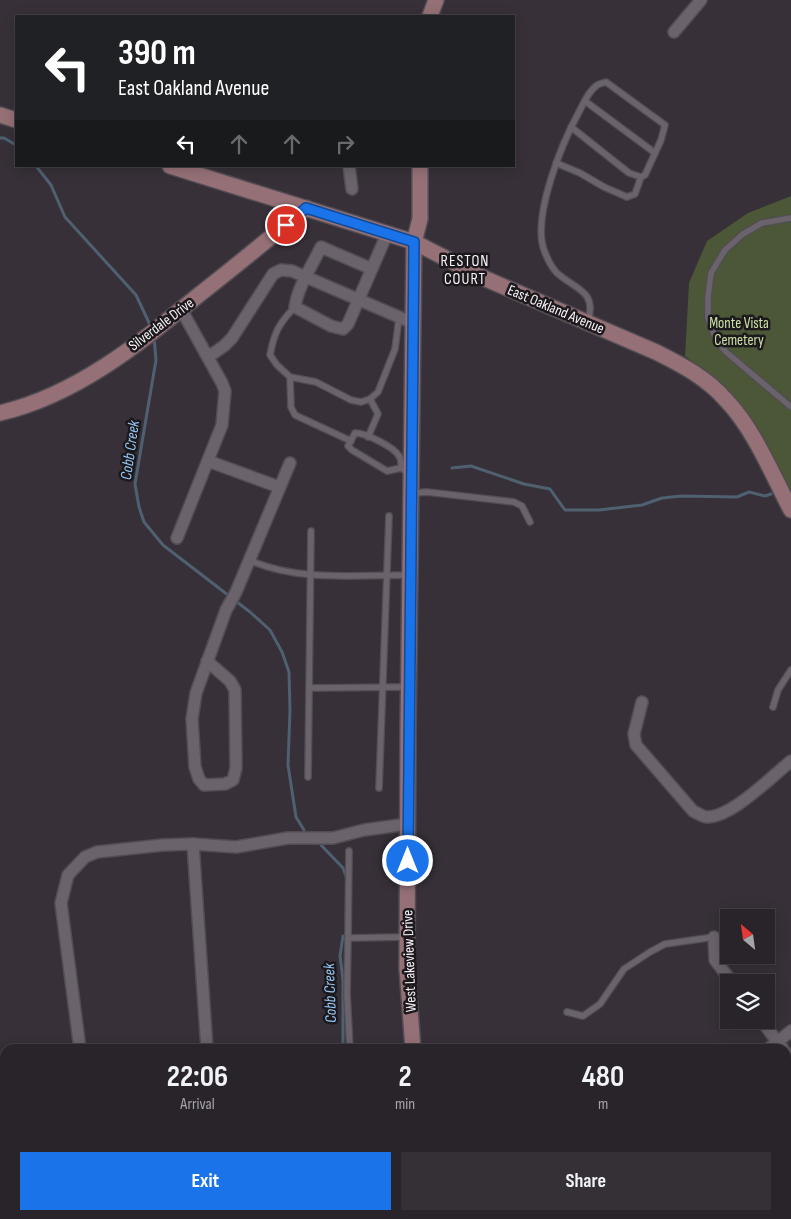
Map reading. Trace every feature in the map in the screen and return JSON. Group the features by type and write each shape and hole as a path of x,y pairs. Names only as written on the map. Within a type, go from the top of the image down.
{"street":[{"path":"430,15 436,0"},
{"path":"674,32 701,0"},
{"path":"0,115 15,120"},
{"name":"East Oakland Avenue","path":"173,167 414,242 486,279 656,352 697,374 711,385 740,416 791,510"},
{"path":"349,167 352,189"},
{"name":"West Lakeview Drive","path":"413,1044 407,969 411,493 406,471 406,320 414,242 420,219 420,167"},
{"name":"Silverdale Drive","path":"0,413 76,385 143,339 181,310 306,208"},
{"path":"372,269 321,247 296,300 295,307 331,326 343,330 348,324 388,234"},
{"path":"208,357 232,338 273,274 281,270 292,271 406,320"},
{"path":"178,538 222,425 224,391 222,383 181,310"},
{"path":"208,461 279,487"},
{"path":"207,661 230,681 235,690 236,768 233,780 226,784 204,785 199,779 195,766 192,719 196,693 207,661 226,610 236,592 290,463"},
{"path":"642,702 634,734 636,745 693,811 706,817 722,814 736,806 791,761"},
{"path":"79,1044 61,903 68,874 85,857 97,852 163,844 236,847 288,838 333,838 364,830 408,824"},
{"path":"193,844 207,1044"},
{"path":"714,937 716,960 726,974"},
{"path":"768,1029 779,1044"},
{"path":"781,1044 791,1031"}],"lane":[{"path":"556,163 627,197 635,194 641,177 645,175 655,154 666,125 606,82 596,86 585,101 571,127 556,163 545,202 541,241 548,260 557,273 579,288 588,298 592,309 588,322"},
{"path":"585,101 655,154"},
{"path":"571,127 628,173 641,177"},
{"path":"791,218 762,223 742,234 725,250 711,272 708,297 708,318 716,340 726,352 791,407"},
{"path":"295,307 279,325 273,340 270,355 276,365 290,377 316,382 351,400 361,402 370,399 378,392 406,320"},
{"path":"290,377 291,407 296,415 351,441"},
{"path":"368,437 378,414 370,399"},
{"path":"356,433 361,433 383,443 397,453 406,471 387,471 348,446 356,433"},
{"path":"411,493 437,493 514,502 522,506 530,522"},
{"path":"378,788 388,516"},
{"path":"308,777 311,531"},
{"path":"249,560 268,568 310,575 410,575"},
{"path":"772,707 778,690 791,670"},
{"path":"309,688 408,687"},
{"path":"349,851 347,994 350,1044"},
{"path":"348,938 407,936"},
{"path":"567,1012 583,1016 595,1008 600,1004 624,968 665,944 714,937"}],"green space":[{"name":"Monte Vista Cemetery","path":"791,196 791,491 758,428 727,389 685,356 689,283 707,241 748,213"}],"waterway":[{"name":"Cobb Creek","path":"0,138 4,138 15,144"},
{"name":"Cobb Creek","path":"37,167 51,185 65,217 136,295 151,327"},
{"name":"Cobb Creek","path":"154,337 156,360 135,484 139,507 144,522 163,545 250,612 270,630 282,652 289,672 288,765 296,817 304,830"},
{"path":"452,468 471,466 524,484 550,489 565,510 599,510 642,505 662,498 682,496 737,497 749,492 765,496 771,494"},
{"name":"Cobb Creek","path":"321,845 343,868 347,879"},
{"name":"Cobb Creek","path":"343,936 340,956 343,980 343,1044"}],"district":[{"name":"RESTON COURT","path":"465,269"}],"route":[{"path":"286,225 306,208 414,242 408,861"}]}
